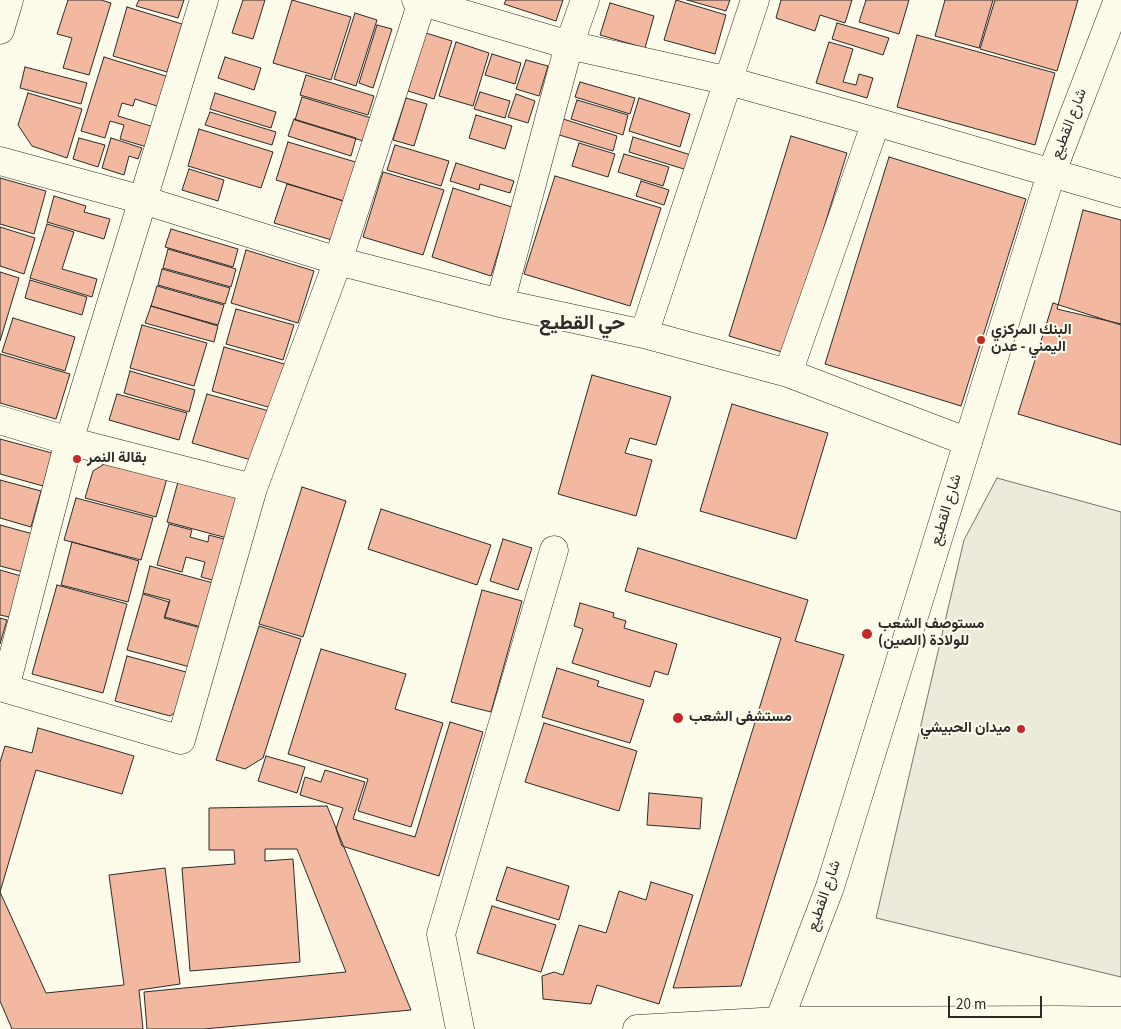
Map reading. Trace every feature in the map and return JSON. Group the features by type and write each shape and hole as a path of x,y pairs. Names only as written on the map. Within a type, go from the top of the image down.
{"street":[{"path":"0,30 9,0"},
{"path":"204,0 69,441 2,688 181,740 253,488 338,261 419,1 569,45 729,82 876,122 1050,174 1121,193"},
{"path":"500,303 569,45 585,0"},
{"path":"644,334 755,0"},
{"name":"شارع القطيع","path":"777,1025 830,887 1050,174 1118,0"},
{"path":"788,373 876,122"},
{"path":"0,161 143,200 338,261 500,303 644,334 788,373 968,442"},
{"path":"0,420 69,441 253,488"},
{"path":"460,1029 441,934 554,550"},
{"path":"636,1029 777,1025 1057,1024 1121,1021"}],"shaded area":[{"name":"ميدان الحبيشي","path":"997,478 1121,512 1121,977 876,918 964,540"}],"building":[{"path":"68,0 101,0 111,3 89,75 63,68 72,38 57,34"},
{"path":"139,0 184,0 178,18 136,6"},
{"path":"243,0 265,0 253,39 232,33"},
{"path":"292,0 351,17 331,80 273,63"},
{"path":"506,0 563,0 556,21 504,4"},
{"path":"676,0 726,15 715,54 664,40"},
{"path":"687,0 730,0 726,11"},
{"path":"781,0 852,0 845,23 820,15 815,31 776,18"},
{"path":"866,0 909,0 899,34 859,22"},
{"path":"945,0 993,0 979,48 935,36"},
{"path":"995,0 1078,0 1057,71 980,49"},
{"path":"610,3 654,16 645,48 600,35"},
{"path":"127,7 182,24 167,72 113,56"},
{"path":"355,13 377,20 356,86 334,79"},
{"path":"837,23 889,38 883,55 832,39"},
{"path":"377,25 392,29 373,88 359,83"},
{"path":"426,33 452,41 434,99 408,91"},
{"path":"917,35 1055,73 1035,145 897,107"},
{"path":"456,42 489,53 473,106 439,96"},
{"path":"829,42 853,49 843,82 856,85 859,74 873,78 867,98 816,83"},
{"path":"492,54 521,63 515,84 485,75"},
{"path":"104,57 169,77 160,107 135,99 133,106 122,103 118,116 154,127 147,147 120,139 124,125 110,121 105,138 81,131"},
{"path":"225,57 261,68 254,90 218,78"},
{"path":"526,60 548,66 539,96 516,89"},
{"path":"25,67 87,83 81,104 20,88"},
{"path":"306,75 374,96 368,115 300,95"},
{"path":"580,82 635,98 630,114 575,97"},
{"path":"480,92 510,101 505,118 474,109"},
{"path":"28,93 82,109 67,158 32,146 18,125"},
{"path":"215,93 276,112 271,128 210,109"},
{"path":"516,94 535,101 528,123 508,117"},
{"path":"302,97 371,118 363,141 295,120"},
{"path":"406,98 427,104 414,146 393,140"},
{"path":"639,98 690,114 680,147 629,131"},
{"path":"577,100 628,115 623,135 571,119"},
{"path":"210,112 276,132 272,145 205,125"},
{"path":"476,115 512,126 505,149 469,138"},
{"path":"560,118 617,136 613,151 556,134"},
{"path":"294,119 356,138 351,156 288,136"},
{"path":"199,129 273,152 261,188 188,166"},
{"path":"791,136 847,153 785,353 729,336"},
{"path":"633,137 691,155 687,170 629,152"},
{"path":"79,138 105,145 98,167 73,159"},
{"path":"111,138 142,148 138,159 129,156 124,175 102,168"},
{"path":"288,142 359,163 347,202 276,180"},
{"path":"579,143 615,154 608,177 572,166"},
{"path":"395,145 449,161 441,186 387,170"},
{"path":"624,154 669,167 663,186 618,172"},
{"path":"889,157 1026,199 961,406 825,364"},
{"path":"456,163 514,181 510,193 480,184 479,190 450,181"},
{"path":"189,169 224,180 218,201 182,190"},
{"path":"383,172 444,190 423,255 363,237"},
{"path":"555,176 661,208 630,306 524,274"},
{"path":"0,178 46,191 34,234 0,224"},
{"path":"641,181 669,190 664,205 636,196"},
{"path":"287,184 347,202 342,243 274,223"},
{"path":"453,188 512,207 491,276 432,257"},
{"path":"54,196 86,206 84,212 110,219 104,239 47,222"},
{"path":"1083,210 1121,220 1121,324 1057,309"},
{"path":"47,224 74,232 62,269 97,279 92,297 30,278"},
{"path":"0,227 35,238 24,274 0,266"},
{"path":"171,229 238,249 233,267 165,247"},
{"path":"168,249 236,269 231,287 163,268"},
{"path":"246,250 314,271 298,323 231,303"},
{"path":"162,269 230,288 225,304 158,285"},
{"path":"0,272 19,278 0,341"},
{"path":"30,280 87,297 82,315 25,298"},
{"path":"157,286 224,305 218,325 151,306"},
{"path":"1053,303 1121,325 1121,445 1018,414"},
{"path":"151,306 218,326 214,342 145,323"},
{"path":"236,309 294,325 283,360 226,344"},
{"path":"13,318 75,337 65,371 2,352"},
{"path":"142,325 207,343 194,386 130,368"},
{"path":"224,347 288,365 275,409 212,391"},
{"path":"0,354 70,374 56,419 0,403"},
{"path":"130,371 195,390 189,412 124,393"},
{"path":"592,375 671,397 656,445 630,438 625,453 652,460 636,516 558,494"},
{"path":"117,394 187,413 179,440 109,420"},
{"path":"207,394 273,412 258,462 192,443"},
{"path":"732,404 828,433 796,539 700,511"},
{"path":"0,439 52,453 43,486 0,474"},
{"path":"111,460 168,475 156,517 85,498 93,471"},
{"path":"0,480 41,491 31,527 0,518"},
{"path":"178,482 242,499 231,539 167,522"},
{"path":"302,487 346,501 303,637 259,624"},
{"path":"76,498 153,518 141,560 64,540"},
{"path":"381,509 491,545 477,585 368,549"},
{"path":"169,524 192,530 190,537 208,542 209,535 235,542 223,583 201,577 205,562 186,557 182,572 157,565"},
{"path":"0,525 33,534 23,572 0,566"},
{"path":"503,539 532,548 518,590 490,581"},
{"path":"72,542 139,561 128,602 61,585"},
{"path":"638,548 808,600 795,641 844,655 741,986 673,988 781,638 625,591"},
{"path":"150,566 217,584 205,628 165,617 170,600 143,593"},
{"path":"0,570 21,576 9,617 0,615"},
{"path":"57,585 127,604 103,693 32,674"},
{"path":"482,590 522,601 491,712 451,702"},
{"path":"143,594 169,602 164,618 201,628 190,667 127,650"},
{"path":"580,603 614,613 613,617 626,621 624,628 677,644 668,675 655,671 650,687 572,663 583,629 574,626"},
{"path":"0,618 7,620 0,644"},
{"path":"259,626 301,639 263,758 245,769 216,760"},
{"path":"321,649 406,674 395,709 443,723 411,827 358,811 368,779 288,754"},
{"path":"127,656 197,675 189,703 170,716 115,701"},
{"path":"557,668 599,681 597,686 644,700 630,743 542,717"},
{"path":"450,722 483,732 439,876 342,846 336,829 343,808 300,795 305,777 321,782 325,770 365,782 353,819 415,837"},
{"path":"544,723 637,751 619,811 525,782"},
{"path":"38,728 134,756 122,794 36,770 0,892 0,762 5,746 32,753"},
{"path":"266,756 305,767 297,793 258,781"},
{"path":"649,793 702,798 700,829 647,825"},
{"path":"327,806 411,1010 204,1029 147,1029 144,992 346,972 297,849 265,849 265,861 293,859 300,962 190,971 182,868 235,864 234,850 209,850 209,808"},
{"path":"507,867 569,886 559,920 496,900"},
{"path":"165,868 180,984 139,990 143,1029 12,1029 0,1001 0,892 46,993 124,985 109,875"},
{"path":"651,882 693,895 659,1004 597,985 591,1004 543,999 542,976 554,972 563,975 579,925 606,933 619,891 646,900"},
{"path":"492,906 556,925 541,972 477,953"}],"place":[{"name":"البنك المركزي اليمني - عدن","path":"981,340"},
{"name":"بقالة النمر","path":"77,459"},
{"name":"مستوصف الشعب (الصين) للولادة","path":"867,634"},
{"name":"مستشفى الشعب","path":"678,718"},
{"name":"ميدان الحبيشي","path":"1021,729"}],"district":[{"name":"حي القطيع","path":"582,325"}]}
